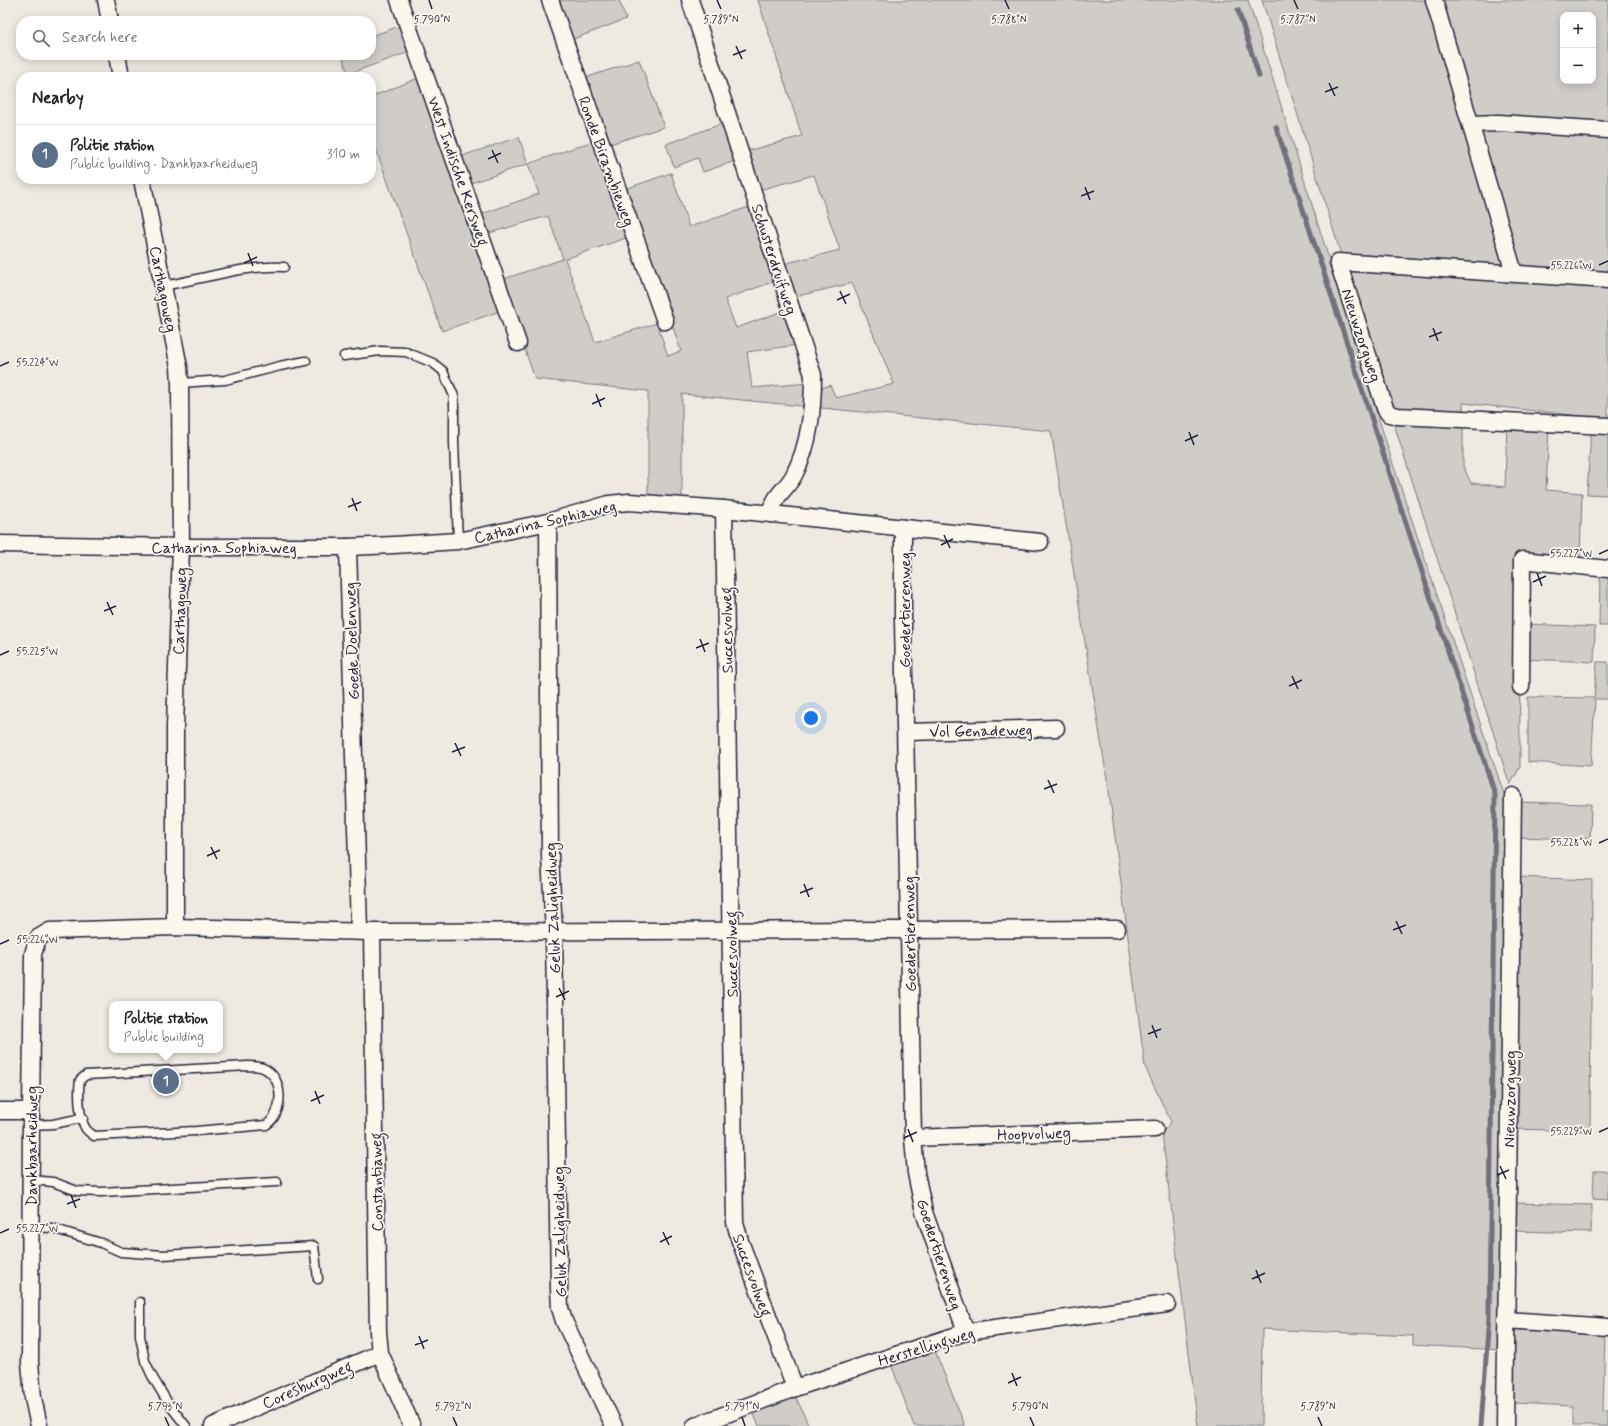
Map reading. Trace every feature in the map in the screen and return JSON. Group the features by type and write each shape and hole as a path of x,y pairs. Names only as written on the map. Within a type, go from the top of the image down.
{"street":[{"path":"106,0 109,16"},
{"name":"West Indische Kersweg","path":"399,0 518,342"},
{"name":"Ronde Birambieweg","path":"550,0 665,321"},
{"name":"Schusterdruifweg","path":"690,0 813,375 813,404 807,442 793,476 774,500 770,514"},
{"path":"1434,0 1514,273 1608,280"},
{"path":"118,60 120,72"},
{"path":"1471,124 1499,123 1608,130"},
{"name":"Carthagoweg","path":"143,184 179,367 180,383 181,547 176,727 175,927"},
{"name":"Nieuwzorgweg","path":"1514,273 1338,262 1385,408 1389,414 1398,416 1608,426"},
{"name":"Catharina Sophiaweg","path":"0,544 181,547 348,547 458,541 548,522 609,504 629,502 724,509 1040,542"},
{"name":"Succesvolweg","path":"724,509 735,1222 740,1241 795,1388"},
{"name":"Geluk Zaligheidweg","path":"548,522 550,856 554,932 560,1308 564,1321 614,1426"},
{"name":"Goedertierenweg","path":"903,528 902,621 906,732 913,1138 916,1173 924,1212 966,1332"},
{"name":"Goede Doelenweg","path":"348,547 354,735 365,932"},
{"path":"1522,687 1522,560 1608,569"},
{"name":"Vol Genadeweg","path":"906,732 1056,728"},
{"name":"Nieuwzorgweg","path":"1505,1426 1513,796"},
{"path":"175,927 365,932 1117,929"},
{"name":"Dankbaarheidweg","path":"39,1426 33,1398 30,1362 33,954 38,938 50,931 175,927"},
{"name":"Constantiaweg","path":"365,932 380,1352 412,1426"},
{"path":"0,1111 31,1118"},
{"name":"Hoopvolweg","path":"913,1138 1155,1129"},
{"name":"Herstellingweg","path":"695,1426 795,1388 966,1332 1167,1304"},
{"path":"1506,1320 1608,1328"},
{"name":"Coresburgweg","path":"219,1425 380,1352"}],"lane":[{"path":"163,286 240,270 284,267"},
{"path":"344,356 380,351 406,352 433,363 444,371 454,396 454,442 458,541"},
{"path":"180,383 225,380 306,361"},
{"path":"248,1066 263,1067 272,1074 277,1084 280,1099 273,1121 266,1125 196,1132 94,1136 86,1129 83,1118 78,1092 80,1080 86,1075 248,1066"},
{"path":"31,1118 53,1124 83,1118"},
{"path":"31,1180 53,1182 77,1191 101,1192 277,1182"},
{"path":"31,1227 52,1228 101,1243 121,1252 164,1255 314,1246 318,1279"},
{"path":"140,1302 140,1336 145,1361 168,1403 186,1426"}],"shaded area":[{"path":"556,0 619,0 626,19 571,40"},
{"path":"758,0 1248,0 1393,464 1505,797 1501,1350 1413,1345 1413,1336 1262,1329 1261,1426 1198,1426 1162,1133 1171,1122 1145,1067 1109,791 1051,431 682,394 682,498 648,495 648,391 535,379 501,280 563,259 548,216 486,234 479,215 539,194 528,164 593,141 626,238 565,259 595,342 657,323 668,356 681,351 625,189 671,173 689,227 752,206 778,280 725,299 736,328 786,310 798,345 747,352 752,388 808,383 812,391 830,385 836,398 894,384 852,283 794,297 783,264 840,250 814,175 759,190 747,151 802,136"},
{"path":"1262,0 1608,0 1608,419 1463,403 1463,466 1471,483 1505,487 1507,423 1549,426 1546,490 1582,493 1580,557 1519,553 1520,767 1510,785 1384,393"},
{"path":"403,25 412,51 354,72 347,72 344,60 376,60 376,34"},
{"path":"639,60 664,127 610,144 585,78"},
{"path":"421,77 503,310 442,331 376,150 376,95"},
{"path":"724,123 738,160 703,172 698,158 674,167 666,144"},
{"path":"519,137 528,164 468,184 459,157"},
{"path":"1591,429 1608,431 1608,495 1587,494"},
{"path":"1600,575 1608,576 1608,626 1599,626"},
{"path":"1527,624 1595,627 1594,662 1526,659"},
{"path":"1597,662 1608,662 1608,699 1595,699 1591,766 1528,762 1528,697 1594,698"},
{"path":"1515,802 1591,804 1590,839 1515,837"},
{"path":"1515,877 1592,880 1590,1131 1512,1129"},
{"path":"1594,1171 1608,1171 1608,1200 1593,1199"},
{"path":"1513,1203 1592,1205 1591,1233 1513,1231"},
{"path":"1522,1326 1605,1332 1603,1411 1608,1411 1608,1426 1573,1426 1573,1406 1512,1403 1512,1335 1516,1329"},
{"path":"935,1351 965,1426 914,1426 891,1364"},
{"path":"794,1393 809,1426 759,1426 751,1408"}],"waterway":[{"path":"1238,10 1259,76"},
{"path":"1276,127 1495,794 1489,1317 1481,1426"}],"place":[{"name":"Politie station","path":"166,1081"}]}
